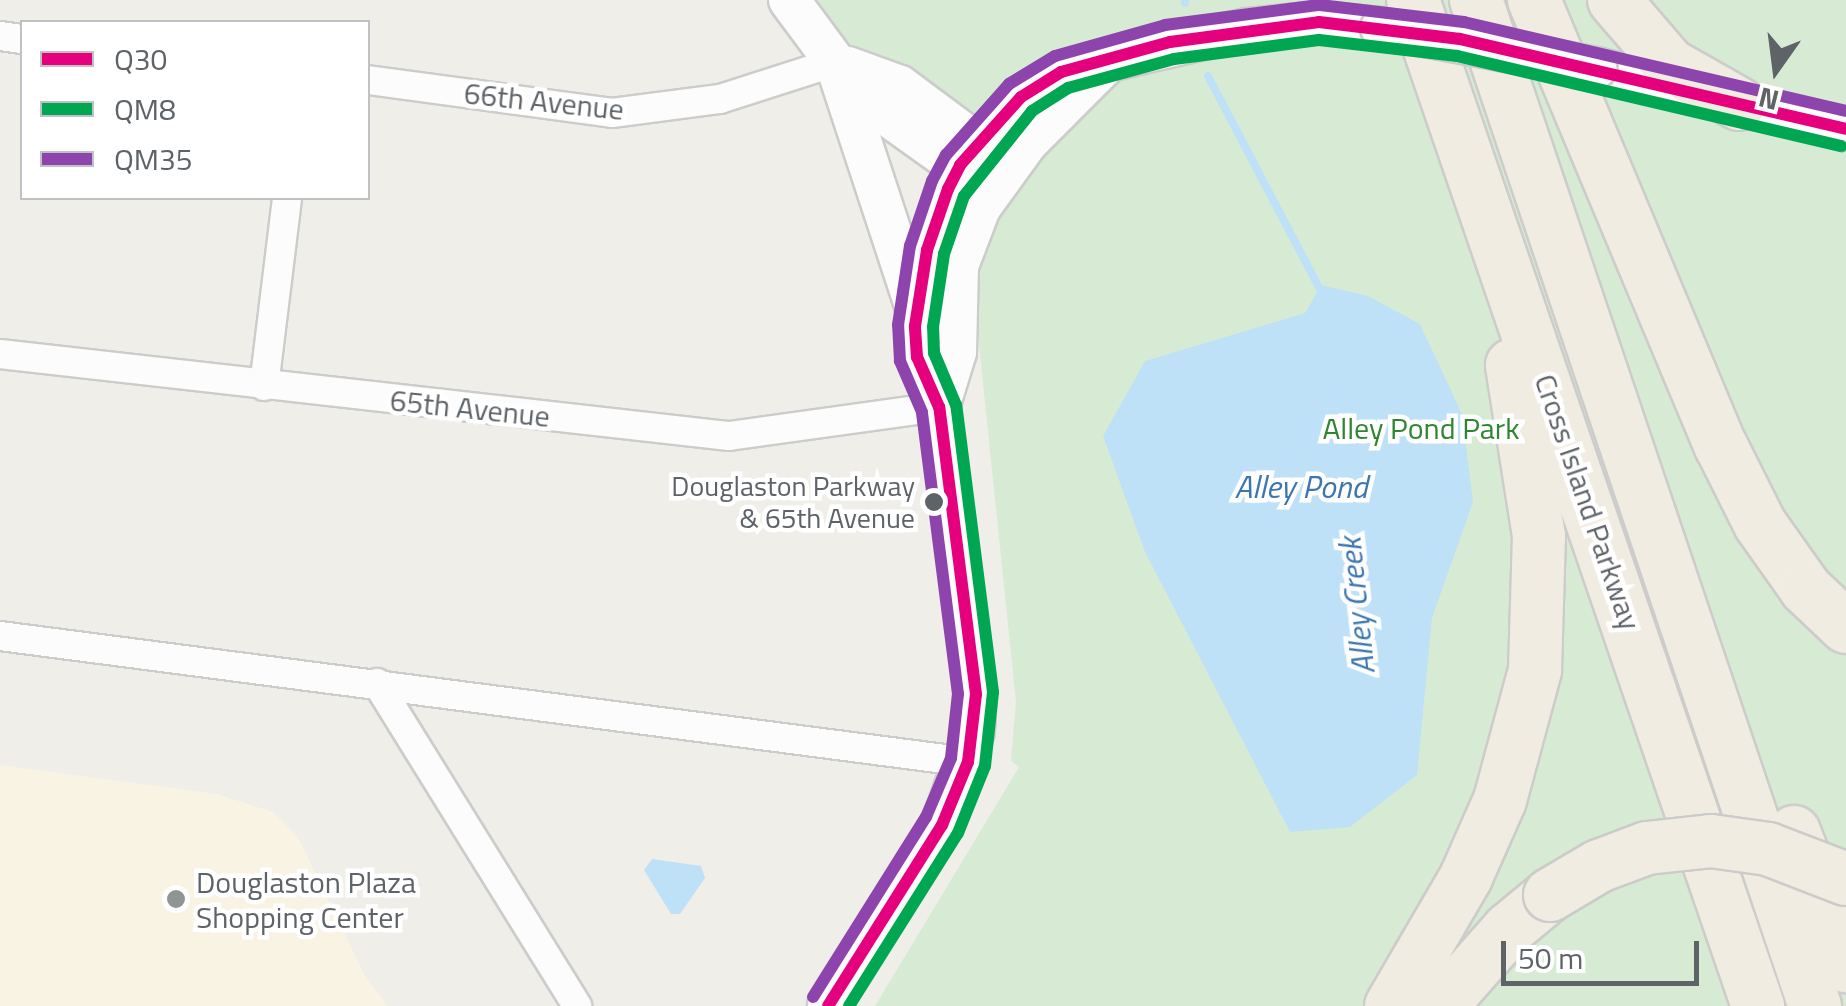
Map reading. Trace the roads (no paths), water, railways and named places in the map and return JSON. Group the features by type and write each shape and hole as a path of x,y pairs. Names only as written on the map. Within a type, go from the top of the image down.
{"highway":[{"name":"Cross Island Parkway","path":"1476,0 1817,1006"},
{"path":"1534,0 1721,446 1760,524 1806,589 1846,627"},
{"path":"1614,0 1670,65 1739,104"},
{"name":"Cross Island Parkway","path":"1397,14 1461,129 1740,948 1755,1006"},
{"path":"1514,107 1846,966"},
{"path":"1392,1006 1466,877 1500,800 1535,670 1539,536 1525,427 1461,129"},
{"path":"1441,1006 1509,929 1550,895 1598,866 1647,848 1711,841 1768,849 1846,879"},
{"path":"1817,1006 1846,993"}],"main road":[{"path":"788,0 835,62 916,310"},
{"path":"828,1006 942,826 968,762 976,694 939,407 917,357 916,310 931,239 984,166 1021,97 1061,72 1108,63 1170,42 1247,29 1397,14 1846,130"},
{"path":"835,62 900,86 984,166"},
{"path":"939,407 956,352 958,266 984,166"}],"street":[{"name":"66th Avenue","path":"370,80 612,113 720,99 835,62"},
{"path":"264,386 287,200"},
{"name":"65th Avenue","path":"0,354 729,436 939,407"},
{"path":"0,636 968,762"},
{"path":"377,683 577,1006"}],"water":[{"name":"Alley Pond","path":"1321,285 1368,296 1420,324 1462,414 1473,502 1432,618 1417,775 1350,827 1290,832 1145,552 1103,436 1145,361 1305,313"},
{"path":"652,859 701,866 705,878 680,914 671,914 644,870"}],"waterway":[{"name":"Alley Creek","path":"1208,76 1322,293"}],"place":[{"name":"Douglaston Parkway & 65th Avenue","path":"934,502"},
{"name":"Douglaston Plaza Shopping Center","path":"176,899"}],"park label":[{"name":"Alley Pond Park","path":"1421,428"}]}
